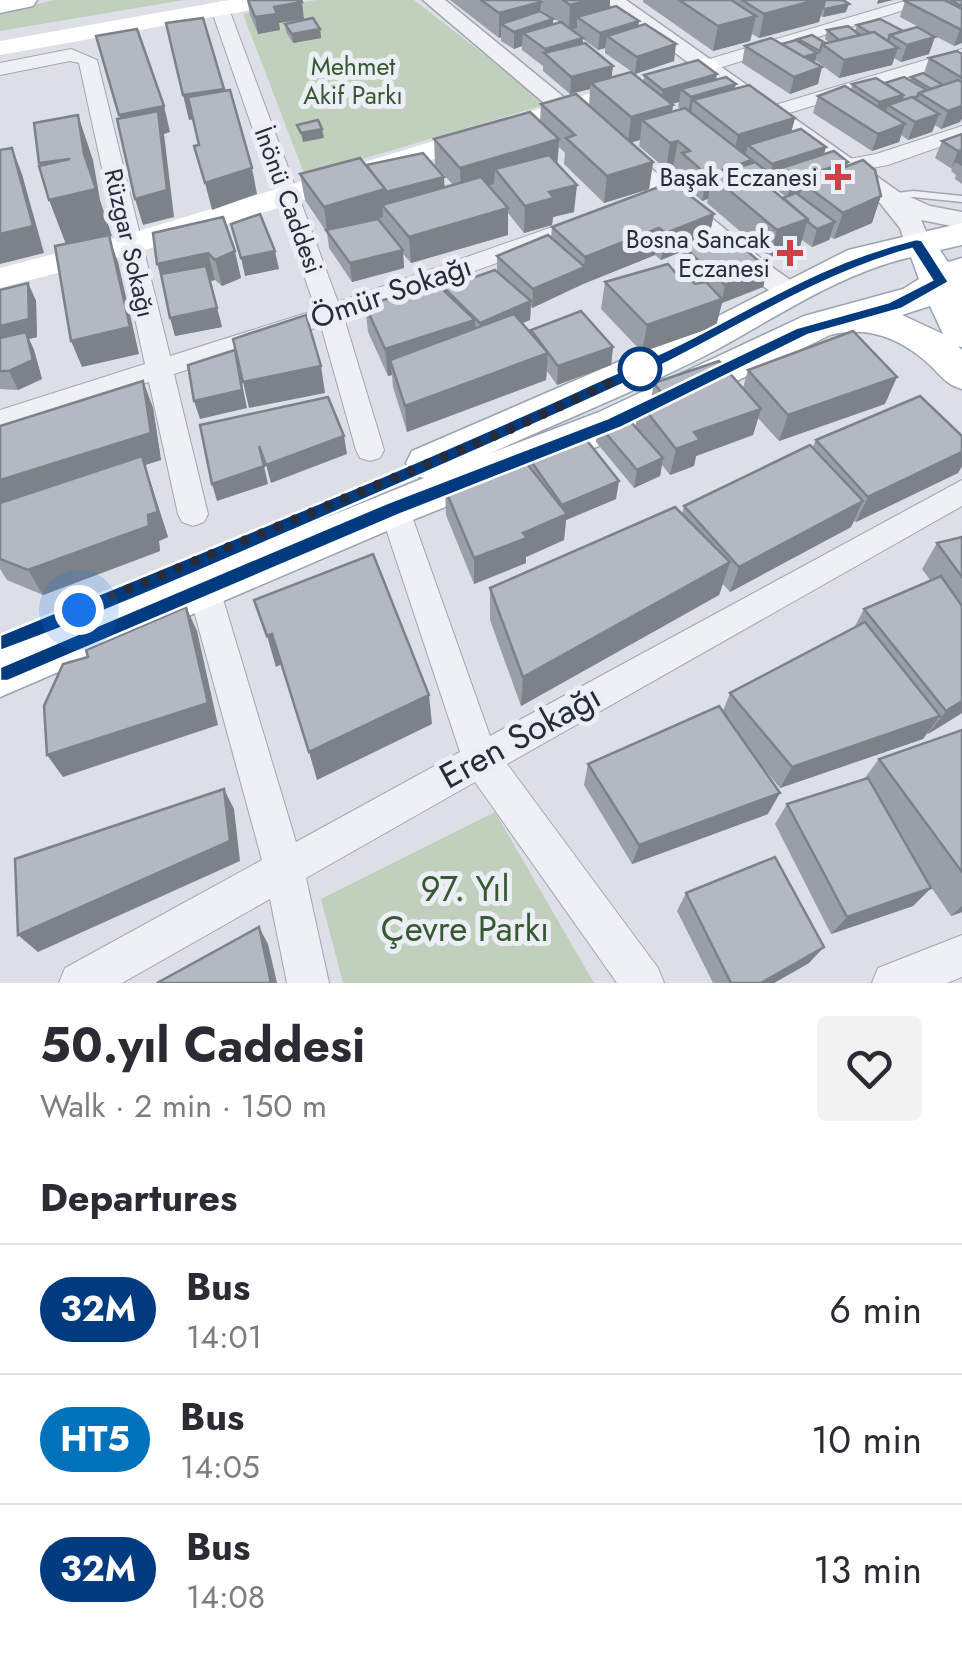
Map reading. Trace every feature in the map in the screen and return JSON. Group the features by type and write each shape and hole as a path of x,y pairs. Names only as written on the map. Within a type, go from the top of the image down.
{"main road":[{"path":"0,5 24,0"},
{"path":"0,38 268,0"},
{"path":"0,48 221,4"},
{"path":"0,278 130,244 706,66"},
{"path":"0,642 513,428 699,342 861,258 962,234"},
{"path":"916,244 952,276 962,334"},
{"path":"0,674 394,508 614,423 802,332 916,298 952,276"},
{"path":"794,292 809,307 908,332 934,346 962,376"}],"street":[{"path":"433,0 566,107 657,198 772,282 794,292"},
{"path":"613,0 890,197 922,212 962,220"},
{"path":"847,0 958,60"},
{"path":"706,66 926,0"},
{"name":"İnönü Caddesi","path":"221,4 330,314 370,450"},
{"name":"Rüzgar Sokağı","path":"0,68 71,55 88,60 192,514"},
{"path":"772,112 958,60"},
{"path":"846,166 880,160 962,132"},
{"path":"890,197 913,227 916,244"},
{"name":"Ömür Sokağı","path":"0,420 330,314 610,214"},
{"name":"Eren Sokağı","path":"80,983 962,492"},
{"path":"394,508 480,758 643,983"},
{"path":"204,589 284,867 308,983"},
{"path":"894,983 962,956"}],"lane":[{"path":"890,197 913,194 962,200"}],"green space":[{"path":"55,0 184,0 0,31 0,12"},
{"name":"Mehmet Akif Parkı","path":"316,0 414,0 548,104 305,176 243,14"},
{"name":"97. Yıl Çevre Parkı","path":"495,812 594,983 343,983 321,899"}],"building":[{"path":"248,0 302,2 274,7 277,14 255,17"},
{"path":"481,0 538,0 541,2 499,13"},
{"path":"563,0 590,0 570,5"},
{"path":"679,0 731,0 756,16 718,26"},
{"path":"742,0 816,0 764,14"},
{"path":"825,0 843,0 849,4 825,9"},
{"path":"944,0 962,9 962,28 905,1"},
{"path":"616,6 639,21 600,33 577,17"},
{"path":"540,11 553,19 514,32 501,24"},
{"path":"203,18 224,89 183,95 166,23"},
{"path":"313,18 320,29 292,34 285,24"},
{"path":"880,19 903,31 890,35 888,41 857,25"},
{"path":"561,22 583,38 545,49 523,33"},
{"path":"645,24 676,44 637,57 607,36"},
{"path":"848,26 860,35 839,40 827,30"},
{"path":"917,27 935,37 907,45 890,35"},
{"path":"137,29 164,106 119,115 96,36"},
{"path":"874,32 898,48 844,60 822,44"},
{"path":"812,35 825,43 820,51 798,39"},
{"path":"771,38 822,67 794,77 745,46"},
{"path":"796,40 817,53 804,57 782,44"},
{"path":"585,43 613,66 571,77 544,53"},
{"path":"957,51 962,54 962,78 929,58"},
{"path":"698,60 717,74 663,90 644,75"},
{"path":"631,72 673,105 631,117 591,83"},
{"path":"923,73 943,85 931,89 911,77"},
{"path":"726,77 736,84 691,97 681,89"},
{"path":"904,77 927,90 901,101 903,95 885,83"},
{"path":"876,78 903,95 879,102 852,84"},
{"path":"962,82 962,106 948,111 919,93"},
{"path":"749,85 795,118 738,135 693,100"},
{"path":"845,86 905,124 878,134 818,96"},
{"path":"230,90 252,168 205,183 194,146 199,145 188,97"},
{"path":"576,94 653,162 607,176 566,138 575,135 541,104"},
{"path":"912,97 939,114 915,122 888,105"},
{"path":"685,108 752,160 707,175 682,153 690,151 678,141 670,143 642,120"},
{"path":"158,111 167,190 135,199 117,119"},
{"path":"530,112 559,139 460,168 434,139"},
{"path":"78,115 84,154 96,189 49,200 39,166 70,159 39,163 34,123"},
{"path":"318,120 322,129 301,133 297,125"},
{"path":"801,129 826,147 772,164 748,145"},
{"path":"962,134 962,150 942,141"},
{"path":"12,148 33,226 0,234 0,150"},
{"path":"834,151 848,162 792,180 778,169"},
{"path":"423,153 444,177 386,192 366,165"},
{"path":"549,155 577,185 549,192 554,198 525,206 495,169"},
{"path":"360,158 385,189 324,207 300,174"},
{"path":"863,160 875,170 881,196 843,213 803,183"},
{"path":"755,162 771,175 759,179 808,219 777,230 712,176"},
{"path":"481,177 508,208 409,237 382,205"},
{"path":"672,182 714,214 666,233 659,228 585,257 552,227"},
{"path":"796,193 835,222 817,229 783,198"},
{"path":"260,214 275,251 241,258 231,224"},
{"path":"223,217 235,251 215,260 208,253 157,264 153,233"},
{"path":"378,219 403,250 350,263 326,230"},
{"path":"725,232 768,269 725,285 684,247"},
{"path":"109,235 130,327 71,341 55,246"},
{"path":"548,235 585,267 533,289 497,256"},
{"path":"668,264 679,277 688,276 695,284 706,282 722,299 647,325 605,282"},
{"path":"206,266 217,308 170,318 161,274"},
{"path":"495,270 531,301 480,323 444,288"},
{"path":"28,283 29,319 0,326 0,290"},
{"path":"438,285 475,320 385,349 365,305"},
{"path":"581,311 613,347 558,366 531,330"},
{"path":"514,314 548,353 405,406 390,360"},
{"path":"306,315 321,366 243,382 233,339"},
{"path":"853,331 897,377 788,415 748,370"},
{"path":"26,332 33,360 0,371 0,338"},
{"path":"235,350 242,390 194,401 188,365"},
{"path":"719,361 761,409 694,432 700,440 676,449 640,403 663,395 654,383"},
{"path":"143,381 151,433 0,480 0,426"},
{"path":"920,396 962,436 962,452 868,497 816,440"},
{"path":"328,397 344,436 266,465 259,446 264,466 212,484 200,425"},
{"path":"623,413 663,458 637,470 598,424"},
{"path":"581,433 619,481 562,505 526,454"},
{"path":"810,445 863,501 739,567 684,506"},
{"path":"520,455 567,514 523,533 527,538 474,558 445,489"},
{"path":"142,456 158,512 148,515 149,526 28,570 0,559 0,503"},
{"path":"675,507 730,562 523,677 490,588"},
{"path":"962,537 962,577 937,543"},
{"path":"373,554 429,695 309,752 272,634 267,636 254,600"},
{"path":"941,576 962,606 962,701 946,711 864,609"},
{"path":"186,607 208,703 47,755 44,706 63,664 88,657 86,650"},
{"path":"865,622 940,716 792,767 730,693"},
{"path":"719,706 780,793 639,845 588,764"},
{"path":"962,730 962,872 879,759"},
{"path":"868,778 931,888 847,917 787,804"},
{"path":"224,789 230,841 18,935 15,859"},
{"path":"775,857 824,947 761,983 731,983 686,893"},
{"path":"259,927 271,983 157,983"}],"bus line":[{"name":"32M","path":"0,641 203,560 513,428 699,342 861,258 916,244 941,282 895,306 818,325 614,423 394,508 0,674"}],"place":[{"name":"Başak Eczanesi","path":"838,177"},
{"name":"Bosna Sancak Eczanesi","path":"790,253"}],"route":[{"path":"79,610 513,428 640,369"}]}
